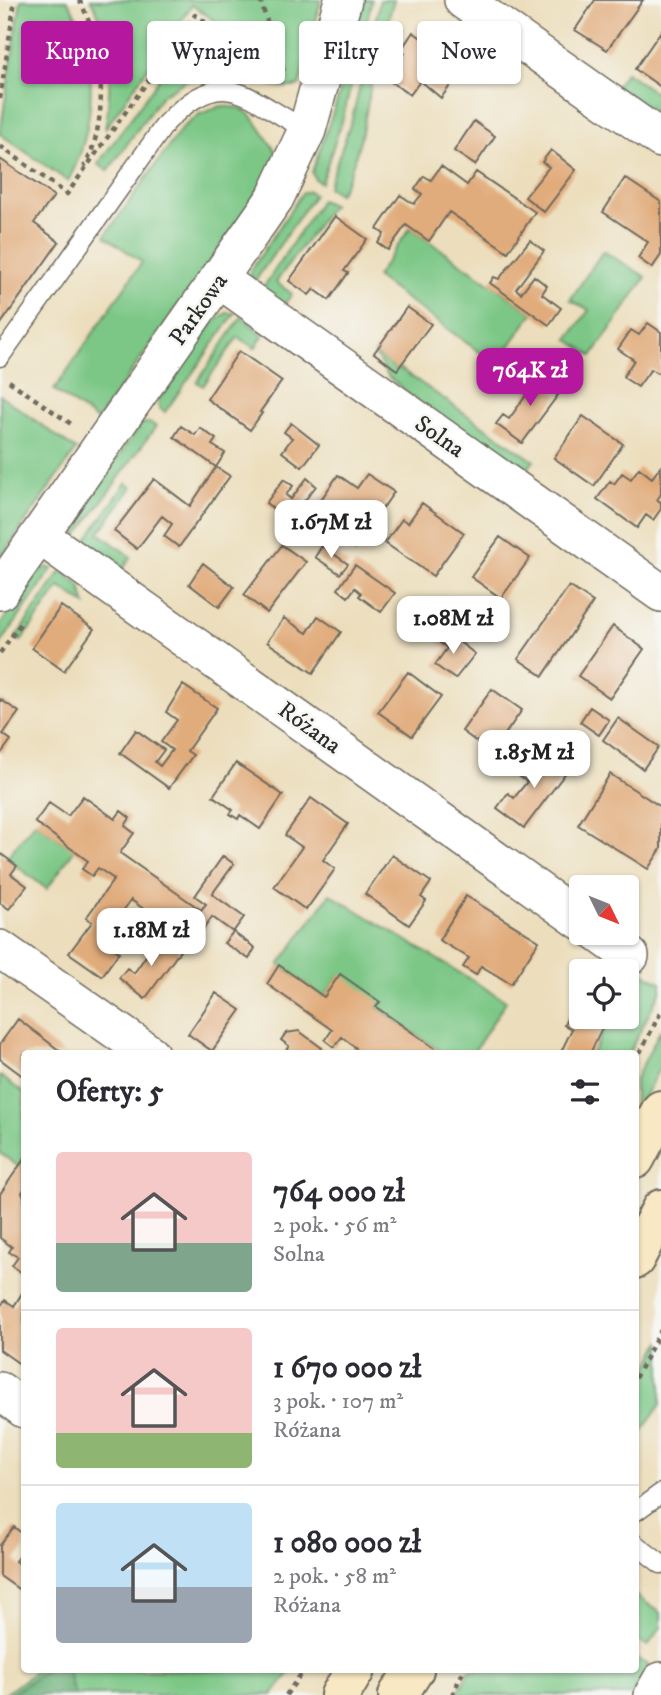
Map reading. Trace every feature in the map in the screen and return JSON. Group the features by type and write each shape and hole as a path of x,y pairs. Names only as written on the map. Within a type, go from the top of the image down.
{"main road":[{"path":"639,1151 661,1110"},
{"path":"639,1251 661,1209"},
{"path":"340,1695 353,1673"},
{"path":"398,1695 412,1673"},
{"path":"416,1695 426,1673"}],"street":[{"name":"Parkowa","path":"0,591 275,198 295,123 343,0"},
{"path":"463,0 661,139"},
{"name":"Solna","path":"219,279 661,593"},
{"name":"Różana","path":"39,535 569,912"},
{"path":"615,945 630,956"},
{"path":"0,949 143,1050"},
{"path":"0,1391 21,1407"},
{"path":"653,1695 661,1681"}],"lane":[{"path":"0,357 166,123 189,102 209,92 225,89 253,97 295,123"},
{"path":"639,1509 661,1493"},
{"path":"639,1547 661,1564"}],"path":[{"path":"0,99 15,0"},
{"path":"67,194 88,161 100,106 101,84 93,32 79,0"},
{"path":"260,0 291,96 295,123"},
{"path":"67,194 195,15 220,32 225,89"},
{"path":"0,146 67,194"},
{"path":"0,374 75,427"},
{"path":"639,1054 661,1012"},
{"path":"639,1371 661,1330"},
{"path":"286,1695 302,1673"},
{"path":"452,1695 463,1673"}],"green space":[{"path":"21,0 67,0 78,21 21,21 21,84 91,84 84,138 68,181 0,134"},
{"path":"91,0 321,0 316,21 299,21 300,84 291,87 266,84 285,84 285,21 215,21 192,5 181,21 147,21 147,69 105,129 109,84 133,84 133,21 100,21"},
{"path":"360,0 372,0 367,21 355,21"},
{"path":"380,0 394,0 388,21 375,21"},
{"path":"626,72 661,97 661,117 616,86"},
{"path":"155,84 181,84 162,95 108,171 98,164"},
{"path":"341,84 351,84 321,183 315,179 312,172"},
{"path":"360,84 371,84 358,148 339,194 328,187 352,119"},
{"path":"221,106 240,108 251,115 277,153 247,209 97,420 54,390 142,262 105,236 182,128 200,114"},
{"path":"309,191 314,195 253,284 250,271 302,193"},
{"path":"321,200 332,205 276,282 292,294 279,312 259,294"},
{"path":"410,228 533,313 496,364 376,277"},
{"path":"603,251 646,277 592,356 568,339 589,310 570,300"},
{"path":"227,313 235,313 165,412 159,408 158,401 215,320"},
{"path":"242,316 263,336 255,348 238,337 203,386 197,382"},
{"path":"374,353 534,461 519,478 412,397 388,376"},
{"path":"0,395 76,450 0,558"},
{"path":"142,423 156,426 77,536 75,518"},
{"path":"126,483 132,487 99,533 131,557 118,576 82,546"},
{"path":"48,567 52,569 0,645 0,625 37,572"},
{"path":"62,570 80,586 86,605 60,587 21,641 16,637"},
{"path":"35,822 74,850 47,889 6,858"},
{"path":"330,894 506,1001 475,1050 439,1050 376,1007 340,975 324,997 279,965"},
{"path":"639,971 661,982 661,990 631,1050 594,1050 605,1029 639,1029"},
{"path":"661,1029 661,1065 639,1106 639,1072"},
{"path":"0,1076 21,1091 21,1164 19,1167 0,1153"},
{"path":"661,1341 661,1404 639,1435 639,1382"},
{"path":"639,1598 661,1613 661,1627 648,1646 639,1640"},
{"path":"639,1660 649,1665 632,1695 457,1695 468,1673 639,1673"},
{"path":"33,1673 290,1673 272,1695 4,1695"},
{"path":"42,1673 69,1673 74,1695 10,1695"}],"building":[{"path":"595,0 643,0 607,50 575,30"},
{"path":"661,31 661,87 635,69"},
{"path":"413,32 417,35 418,84 410,95 394,84 403,84 403,47"},
{"path":"424,84 451,84 441,98"},
{"path":"474,121 495,136 475,165 454,151"},
{"path":"551,150 576,170 544,212 525,197 549,167 542,162"},
{"path":"0,159 54,196 34,223 59,242 0,325"},
{"path":"441,166 467,185 476,172 535,212 508,252 449,212 429,241 406,225 388,250 378,243 384,234 377,229 400,195 414,204 422,194 415,189 424,176 431,180"},
{"path":"625,178 661,202 661,255 652,268 638,258 648,242 603,212"},
{"path":"335,216 367,239 344,271 348,273 329,300 314,289 309,295 289,281"},
{"path":"530,240 544,251 516,289 521,293 534,276 547,286 542,294 561,308 549,325 490,283 494,277 499,279"},
{"path":"407,307 431,324 397,370 374,353"},
{"path":"648,323 661,332 661,375 651,369 638,387 623,377 634,360 618,349 631,330 639,335"},
{"path":"239,351 282,381 250,430 207,399"},
{"path":"537,367 549,376 543,384 558,395 522,443 496,424 503,415 509,419 530,390 524,386"},
{"path":"583,416 623,444 594,486 554,458"},
{"path":"291,423 319,445 302,467 282,452 292,438 284,432"},
{"path":"181,426 195,435 200,428 216,439 212,445 225,453 216,467 174,437"},
{"path":"661,466 661,494 657,500 661,502 661,509 653,520 646,515 637,528 597,499 610,481 614,484 622,473 631,479 639,468 652,478"},
{"path":"216,467 230,476 179,547 164,536 172,524 162,516 137,549 114,531 154,479 190,506"},
{"path":"367,474 394,492 355,548 309,517 338,475 357,488"},
{"path":"307,478 316,486 289,521 266,503 284,479 293,486 286,495 291,499"},
{"path":"422,503 464,533 433,576 385,543 402,519 408,523"},
{"path":"500,537 530,558 501,598 471,577"},
{"path":"282,545 306,562 267,613 244,595"},
{"path":"322,546 348,564 340,574 315,557"},
{"path":"203,563 234,587 219,607 189,584"},
{"path":"355,565 395,593 381,612 359,596 361,593 355,588 348,597 338,589"},
{"path":"569,586 593,602 543,676 518,659"},
{"path":"61,606 94,629 64,671 32,648"},
{"path":"318,616 341,632 313,673 267,642 284,618 307,633"},
{"path":"613,626 644,649 610,698 578,676"},
{"path":"444,630 475,654 455,679 435,665 447,648 437,641"},
{"path":"408,672 441,697 412,736 378,712"},
{"path":"183,685 217,708 187,751 193,755 169,788 120,753 136,730 164,750 155,762 160,766 172,750 161,742 177,720 166,712"},
{"path":"492,689 522,710 492,753 462,731"},
{"path":"0,699 19,712 3,734 11,740 0,755"},
{"path":"590,707 609,720 599,735 580,722"},
{"path":"618,718 659,747 643,769 603,740"},
{"path":"550,752 570,767 524,828 497,808 508,793 514,798 527,782 519,776 527,767 534,772"},
{"path":"236,763 283,795 260,829 240,815 238,819 230,814 233,810 213,796"},
{"path":"610,774 661,807 661,849 648,869 578,825"},
{"path":"83,796 115,819 121,811 130,818 125,826 134,833 120,853 201,910 206,904 195,896 223,856 234,864 212,894 244,917 233,932 212,917 193,944 131,900 107,933 103,930 98,937 119,952 102,976 69,953 92,922 86,918 114,879 98,868 92,876 82,869 88,861 35,822 49,803 68,816"},
{"path":"311,798 348,824 323,860 335,869 306,910 274,887 302,847 285,835"},
{"path":"0,853 17,866 11,874 27,886 9,909 0,903"},
{"path":"392,855 431,882 421,897 426,901 409,925 365,894"},
{"path":"466,896 539,941 511,984 481,966 476,975 463,967 469,958 439,940"},
{"path":"233,932 255,948 249,959 224,943"},
{"path":"160,936 180,951 145,999 119,978 127,968 134,973"},
{"path":"279,965 324,997 340,974 380,1002 376,1007 437,1050 355,1050 356,1048 342,1037 334,1047 325,1040 332,1030 267,984"},
{"path":"216,993 241,1010 213,1050 188,1034"},
{"path":"569,1015 569,1028 564,1025"},
{"path":"18,1019 59,1050 21,1050 21,1075 0,1059 0,1044"},
{"path":"572,1029 601,1029 592,1050 562,1050"},
{"path":"299,1031 322,1048 286,1050 289,1046 281,1040 286,1033"},
{"path":"21,1163 21,1272 12,1266 18,1257 9,1252 12,1247 0,1238 0,1194"},
{"path":"21,1295 21,1365 0,1350 0,1307 5,1300 14,1306"},
{"path":"14,1527 21,1533 21,1553 15,1561 21,1566 21,1591 0,1576 0,1545"}]}
